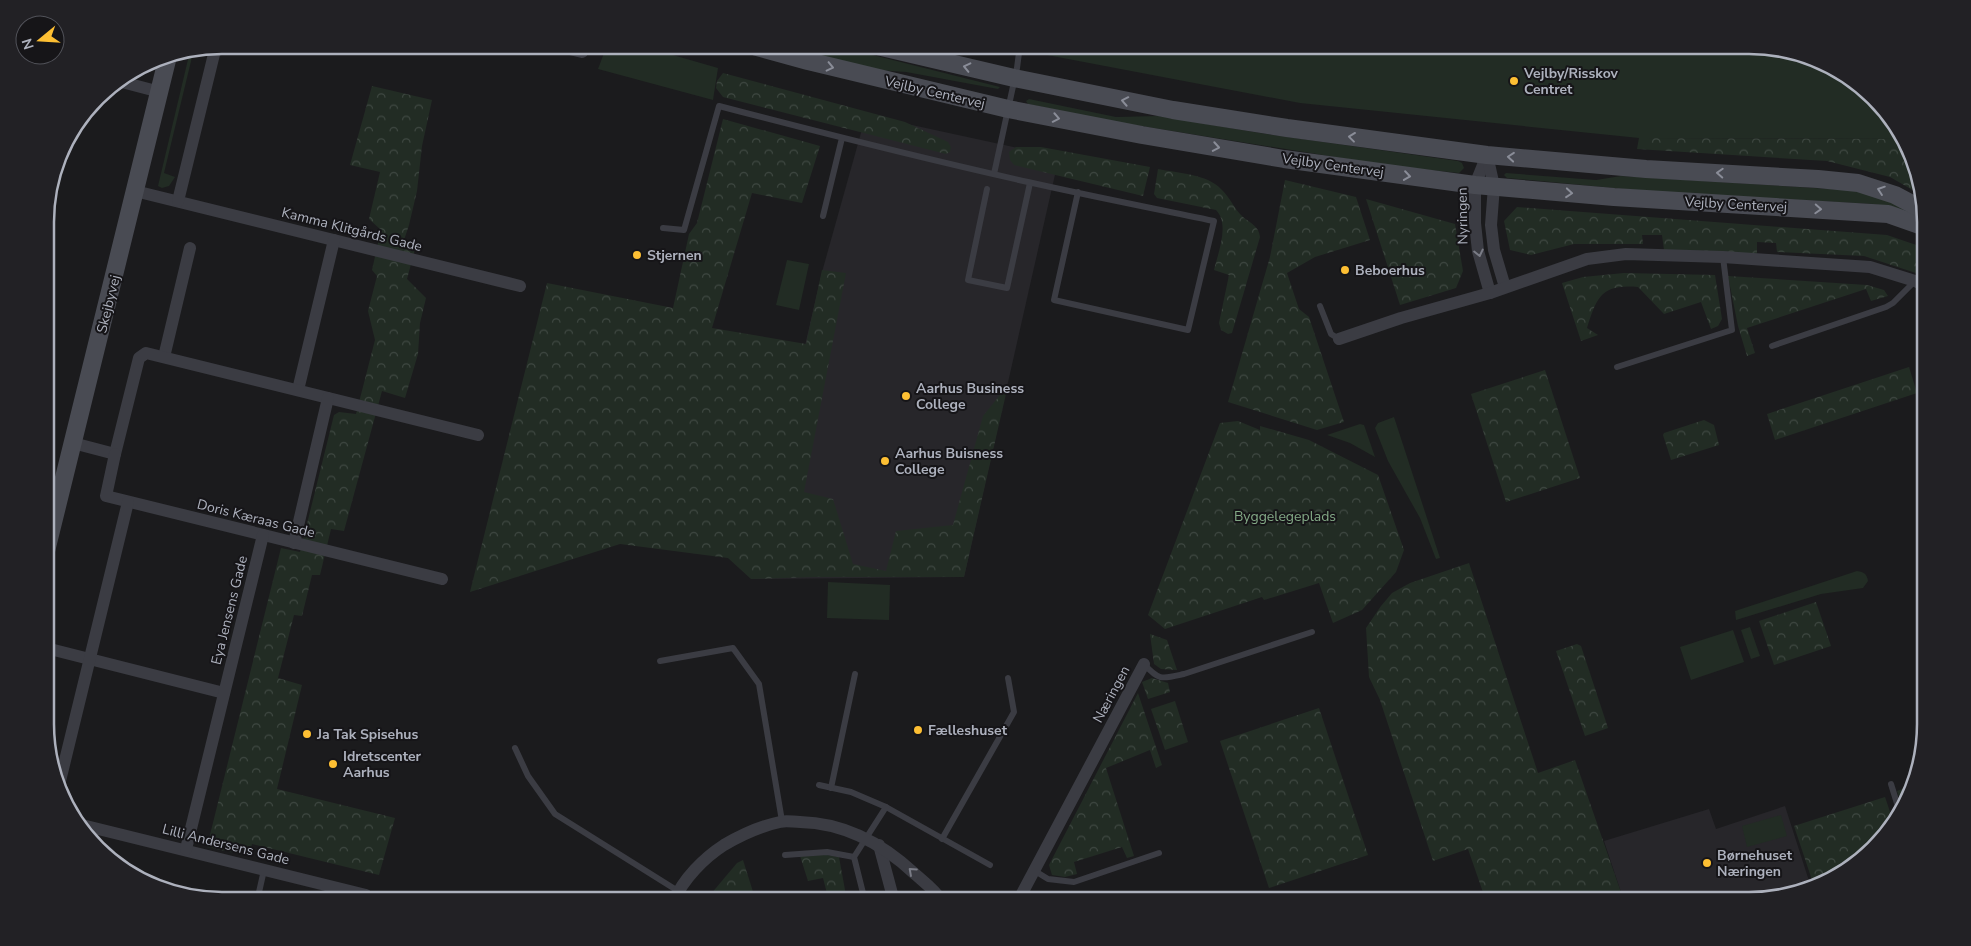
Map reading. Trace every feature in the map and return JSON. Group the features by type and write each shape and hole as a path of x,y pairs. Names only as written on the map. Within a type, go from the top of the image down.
{"street":[{"path":"178,201 214,54"},
{"name":"Vejlby Centervej","path":"783,54 1008,109 1142,135 1284,159 1475,185 1646,199 1862,211 1888,214 1917,224"},
{"path":"911,54 1014,78 1192,113 1287,128 1487,155 1646,169 1809,178 1858,183 1895,195 1916,208"},
{"name":"Skejbyvej","path":"54,519 166,63"},
{"path":"126,83 160,92"},
{"name":"Nyringen","path":"1487,155 1475,185 1475,223 1478,251 1490,293"},
{"name":"Nyringen","path":"1487,155 1494,186 1491,225 1494,250 1506,287"},
{"name":"Kamma Klitgårds Gade","path":"136,191 520,286"},
{"path":"298,390 334,240"},
{"path":"164,357 190,248"},
{"path":"1339,339 1401,318 1490,293 1587,259 1626,254 1722,257 1870,267 1917,283"},
{"path":"73,443 115,454 139,358 146,353 478,435"},
{"path":"294,543 328,398"},
{"name":"Doris Kæraas Gade","path":"115,454 106,496 442,580"},
{"path":"62,775 128,502"},
{"name":"Eya Jensens Gade","path":"186,849 264,535"},
{"path":"54,650 224,692"},
{"name":"Næringen","path":"1023,892 1144,664"},
{"path":"679,892 714,852 754,830 782,821 811,822 836,827 867,838 908,867 933,892"},
{"name":"Lilli Andersens Gade","path":"87,826 354,892"},
{"path":"879,845 892,892"}],"lane":[{"path":"994,174 1018,54"},
{"path":"663,228 684,230 719,106 842,138 1030,183 1078,192 1214,221 1188,330 1054,300 1078,192"},
{"path":"823,216 842,138"},
{"path":"987,189 968,280 1008,288 1030,183"},
{"path":"1617,367 1732,330 1722,257"},
{"path":"1772,346 1886,307 1917,286"},
{"path":"1320,306 1331,334 1339,339"},
{"name":"Næringen","path":"1144,664 1154,676 1166,678 1184,674 1312,632"},
{"path":"660,661 732,648 759,684 782,821"},
{"path":"831,788 855,674"},
{"path":"942,838 1014,712 1008,678"},
{"path":"515,748 528,776 555,814 670,892"},
{"path":"1891,784 1897,804"},
{"path":"819,785 851,792 886,807 990,865"},
{"path":"863,892 854,858 886,807"},
{"path":"785,855 827,852 854,858"},
{"path":"1035,871 1048,879 1074,882 1159,853"},
{"path":"259,892 264,870"}],"shaded area":[{"name":"Aarhus Buisness College","path":"866,115 1059,157 964,577 751,579 822,272"},
{"name":"Børnehuset Næringen","path":"1785,806 1809,881 1793,887 1761,892 1621,892 1604,841 1709,809 1716,829"}],"green space":[{"path":"604,54 669,54 718,68 713,100 598,69"},
{"path":"814,54 869,54 1000,87 998,89 906,72 877,70"},
{"name":"Vejlby/Risskov Centret","path":"1045,54 1761,54 1782,57 1814,67 1852,88 1883,119 1895,139 1639,138 1300,103"},
{"path":"189,57 192,57 164,173 175,177 169,186 162,188 158,186"},
{"path":"723,73 905,122 948,142 951,147 950,152 946,154 723,97 716,88 717,81"},
{"path":"372,86 432,100 422,146 417,191 402,246 415,249 407,279 426,298 420,323 418,354 405,398 382,391 344,531 331,529 320,575 312,575 302,616 294,615 278,678 302,685 277,789 395,818 379,875 252,844 249,856 207,847 281,548 300,552 334,415 339,412 356,414 375,340 368,311 377,276 372,270 381,230 369,219 380,172 350,165"},
{"path":"1029,99 1116,117 1159,116 1260,133 1458,161 1462,163 1464,168 1459,173 1391,166 1110,121 1028,104 1026,101"},
{"path":"723,119 820,146 802,203 752,193 712,328 806,344 822,270 846,273 804,492 833,499 853,564 886,571 896,531 953,525 983,416 1008,385 964,577 751,579 728,558 620,544 470,592 547,283 673,308 689,234 697,223"},
{"path":"1639,138 1895,139 1912,178 1914,191 1890,177 1827,161 1637,149"},
{"path":"1016,147 1041,147 1150,167 1143,196 1014,165 1010,160 1009,152"},
{"path":"1158,169 1200,177 1215,184 1224,192 1240,214 1258,230 1260,237 1232,333 1228,334 1221,330 1219,323 1229,275 1214,270 1223,231 1220,216 1216,210 1157,198 1154,194"},
{"path":"1506,173 1596,180 1621,176 1847,190 1871,194 1917,214 1873,204 1656,192 1507,178 1504,175"},
{"path":"1285,180 1356,197 1370,240 1315,257 1287,273 1299,309 1309,317 1344,422 1317,430 1228,402 1270,257"},
{"path":"1366,199 1455,224 1463,271 1456,288 1400,305"},
{"path":"1517,207 1887,235 1917,245 1917,273 1864,256 1777,252 1776,243 1757,242 1757,254 1664,250 1662,235 1642,235 1643,244 1574,244 1531,255 1510,250 1504,221"},
{"path":"787,260 809,264 799,310 776,305"},
{"path":"1624,273 1715,275 1722,319 1718,326 1711,329 1701,302 1664,314 1638,287 1616,288 1608,290 1602,295 1594,308 1587,328 1598,335 1581,341 1562,283 1583,277"},
{"path":"1728,276 1867,285 1884,290 1888,296 1871,301 1866,289 1747,328 1755,353 1747,356 1738,326"},
{"path":"1909,367 1917,393 1775,440 1767,414"},
{"path":"1545,370 1580,478 1506,502 1471,394"},
{"path":"1394,417 1440,558 1436,559 1420,518 1388,461 1375,428 1378,423"},
{"path":"1704,420 1714,425 1719,445 1671,460 1664,433"},
{"name":"Byggelegeplads","path":"1238,421 1260,430 1260,426 1309,440 1378,475 1404,550 1396,572 1362,610 1333,623 1319,583 1264,600 1262,597 1165,629 1148,615 1220,423"},
{"path":"1360,424 1364,425 1375,457 1350,443 1327,435"},
{"path":"1469,563 1538,773 1575,760 1621,892 1483,892 1468,849 1433,861 1380,700 1369,677 1366,628 1392,593 1410,583"},
{"path":"1857,571 1867,577 1868,581 1863,588 1821,594 1736,620 1735,611"},
{"path":"828,582 890,585 889,620 827,618"},
{"path":"1816,602 1831,646 1774,665 1759,621"},
{"path":"1750,627 1760,656 1751,659 1741,630"},
{"path":"1733,630 1744,662 1691,680 1680,647"},
{"path":"1150,634 1167,640 1177,670 1161,669 1154,664"},
{"path":"1577,644 1581,646 1608,728 1585,736 1556,651"},
{"path":"1152,678 1168,683 1170,692 1148,699 1142,682"},
{"path":"1138,693 1162,765 1156,768 1150,750 1106,768 1134,856 1127,858 1122,847 1074,862 1077,874 1065,877 1052,875 1049,865"},
{"path":"1175,701 1188,742 1165,750 1151,709"},
{"path":"1319,708 1368,855 1269,888 1220,741"},
{"path":"1904,788 1900,798 1897,791"},
{"path":"1885,797 1891,815 1883,827 1852,858 1812,880 1794,826"},
{"path":"1781,815 1787,836 1747,847 1742,826"},
{"path":"821,854 839,857 845,892 827,892 823,878 808,881 800,856"},
{"path":"743,860 753,892 713,892 737,863"}],"place":[{"name":"Vejlby/Risskov Centret","path":"1514,81"},
{"name":"Stjernen","path":"637,255"},
{"name":"Beboerhus","path":"1345,270"},
{"name":"Aarhus Business College","path":"906,396"},
{"name":"Aarhus Buisness College","path":"885,461"},
{"name":"Fælleshuset","path":"918,730"},
{"name":"Ja Tak Spisehus","path":"307,734"},
{"name":"Idretscenter Aarhus","path":"333,764"},
{"name":"Børnehuset Næringen","path":"1707,863"}]}
